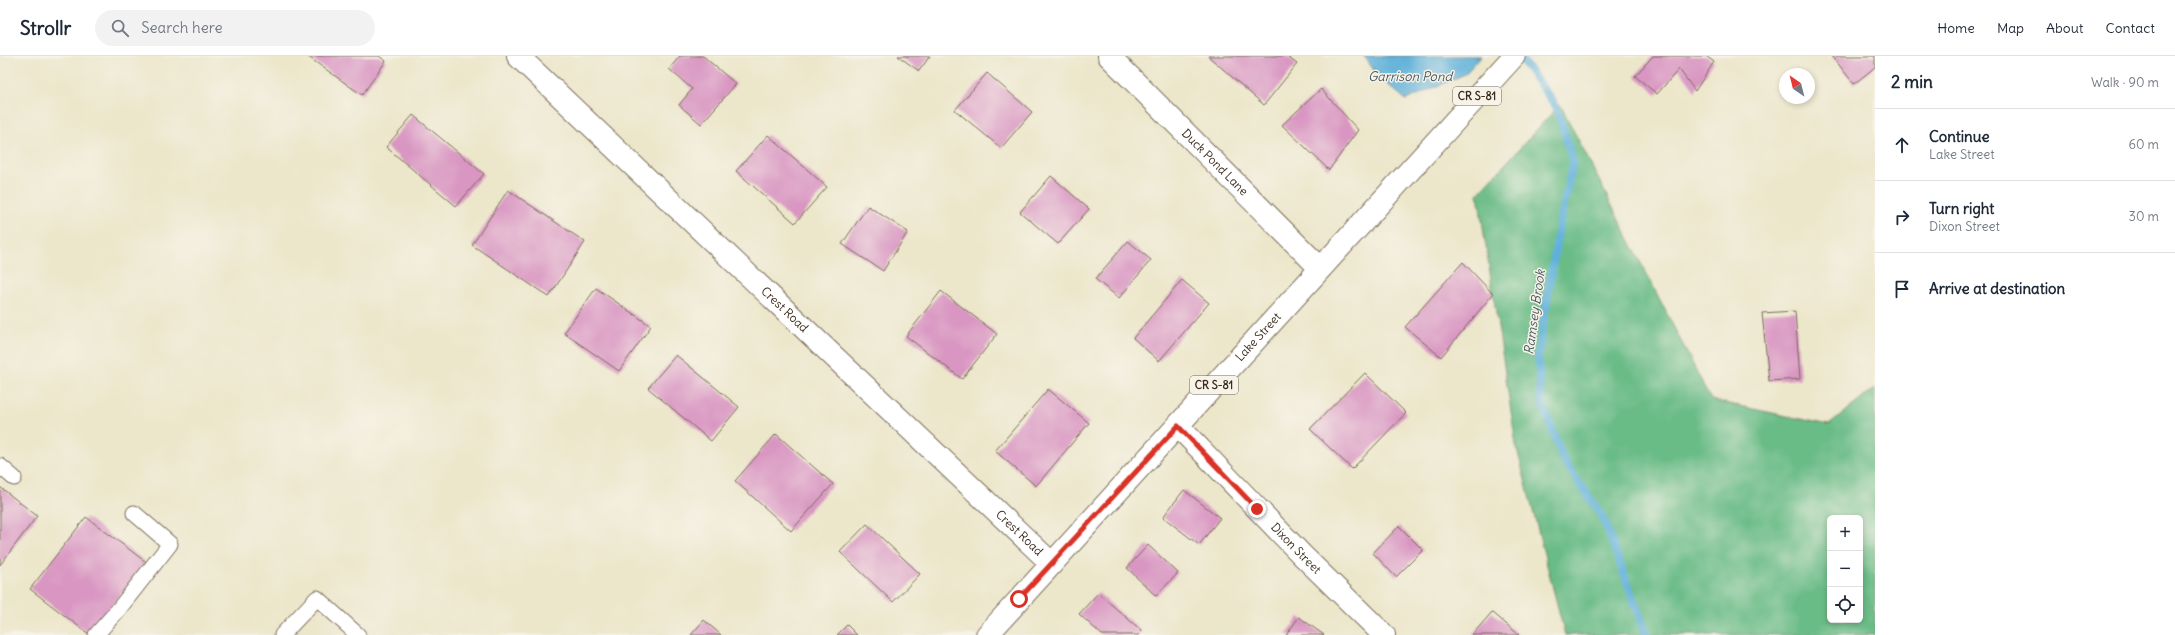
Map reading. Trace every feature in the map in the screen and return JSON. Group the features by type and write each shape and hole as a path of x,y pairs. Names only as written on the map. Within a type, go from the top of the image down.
{"street":[{"name":"Crest Road","path":"518,56 1051,563"},
{"name":"Duck Pond Lane","path":"1108,56 1320,268"},
{"name":"Lake Street","path":"987,635 1514,56"},
{"name":"Dixon Street","path":"1178,426 1302,556 1384,635"}],"lane":[{"path":"0,466 14,478"},
{"path":"96,635 118,610 170,544 134,512"},
{"path":"282,635 317,598 358,635"}],"green space":[{"path":"1560,104 1711,400 1829,425 1875,388 1875,635 1565,635 1516,445 1478,194"}],"water":[{"name":"Garrison Pond","path":"1364,56 1481,56 1465,74 1406,100 1378,76"}],"building":[{"path":"307,56 379,56 386,61 362,95"},
{"path":"680,56 703,56 736,84 701,124 679,105 692,89 669,69"},
{"path":"898,56 930,56 919,71"},
{"path":"1208,56 1286,56 1297,64 1264,105"},
{"path":"1653,56 1706,56 1714,62 1695,91 1679,69 1657,94 1635,76"},
{"path":"1832,56 1875,56 1875,67 1854,84"},
{"path":"987,73 1032,112 1001,148 955,110"},
{"path":"1321,89 1358,130 1329,170 1282,125"},
{"path":"413,115 484,174 456,206 386,147"},
{"path":"768,135 827,187 795,223 736,171"},
{"path":"1051,176 1089,209 1058,244 1020,212"},
{"path":"508,190 585,242 549,297 472,245"},
{"path":"868,206 908,232 883,271 842,244"},
{"path":"1128,241 1151,260 1119,298 1095,279"},
{"path":"1463,262 1493,294 1441,357 1405,327"},
{"path":"1182,280 1209,303 1159,361 1133,338"},
{"path":"596,288 651,326 619,371 564,333"},
{"path":"941,291 997,334 962,379 906,336"},
{"path":"1795,311 1800,379 1769,381 1762,313"},
{"path":"676,355 739,407 711,441 648,388"},
{"path":"1365,373 1406,413 1352,469 1310,429"},
{"path":"1048,389 1089,423 1036,486 995,451"},
{"path":"776,434 833,484 791,531 735,481"},
{"path":"0,487 37,516 0,565"},
{"path":"1184,490 1220,518 1199,545 1163,517"},
{"path":"86,517 146,562 90,635 30,589"},
{"path":"867,524 920,574 893,602 840,552"},
{"path":"1399,526 1423,550 1396,577 1373,553"},
{"path":"1148,545 1178,573 1156,596 1127,568"},
{"path":"1098,593 1142,631 1138,635 1102,635 1079,614"},
{"path":"1492,612 1519,635 1472,635"},
{"path":"1299,617 1324,635 1286,635"},
{"path":"704,620 721,635 691,635"},
{"path":"847,625 857,635 837,635"}],"waterway":[{"name":"Ramsey Brook","path":"1519,56 1556,106 1573,162 1558,232 1538,356 1541,400 1564,461 1602,516 1647,635"}],"route":[{"path":"1019,599 1178,426 1257,509"}]}
